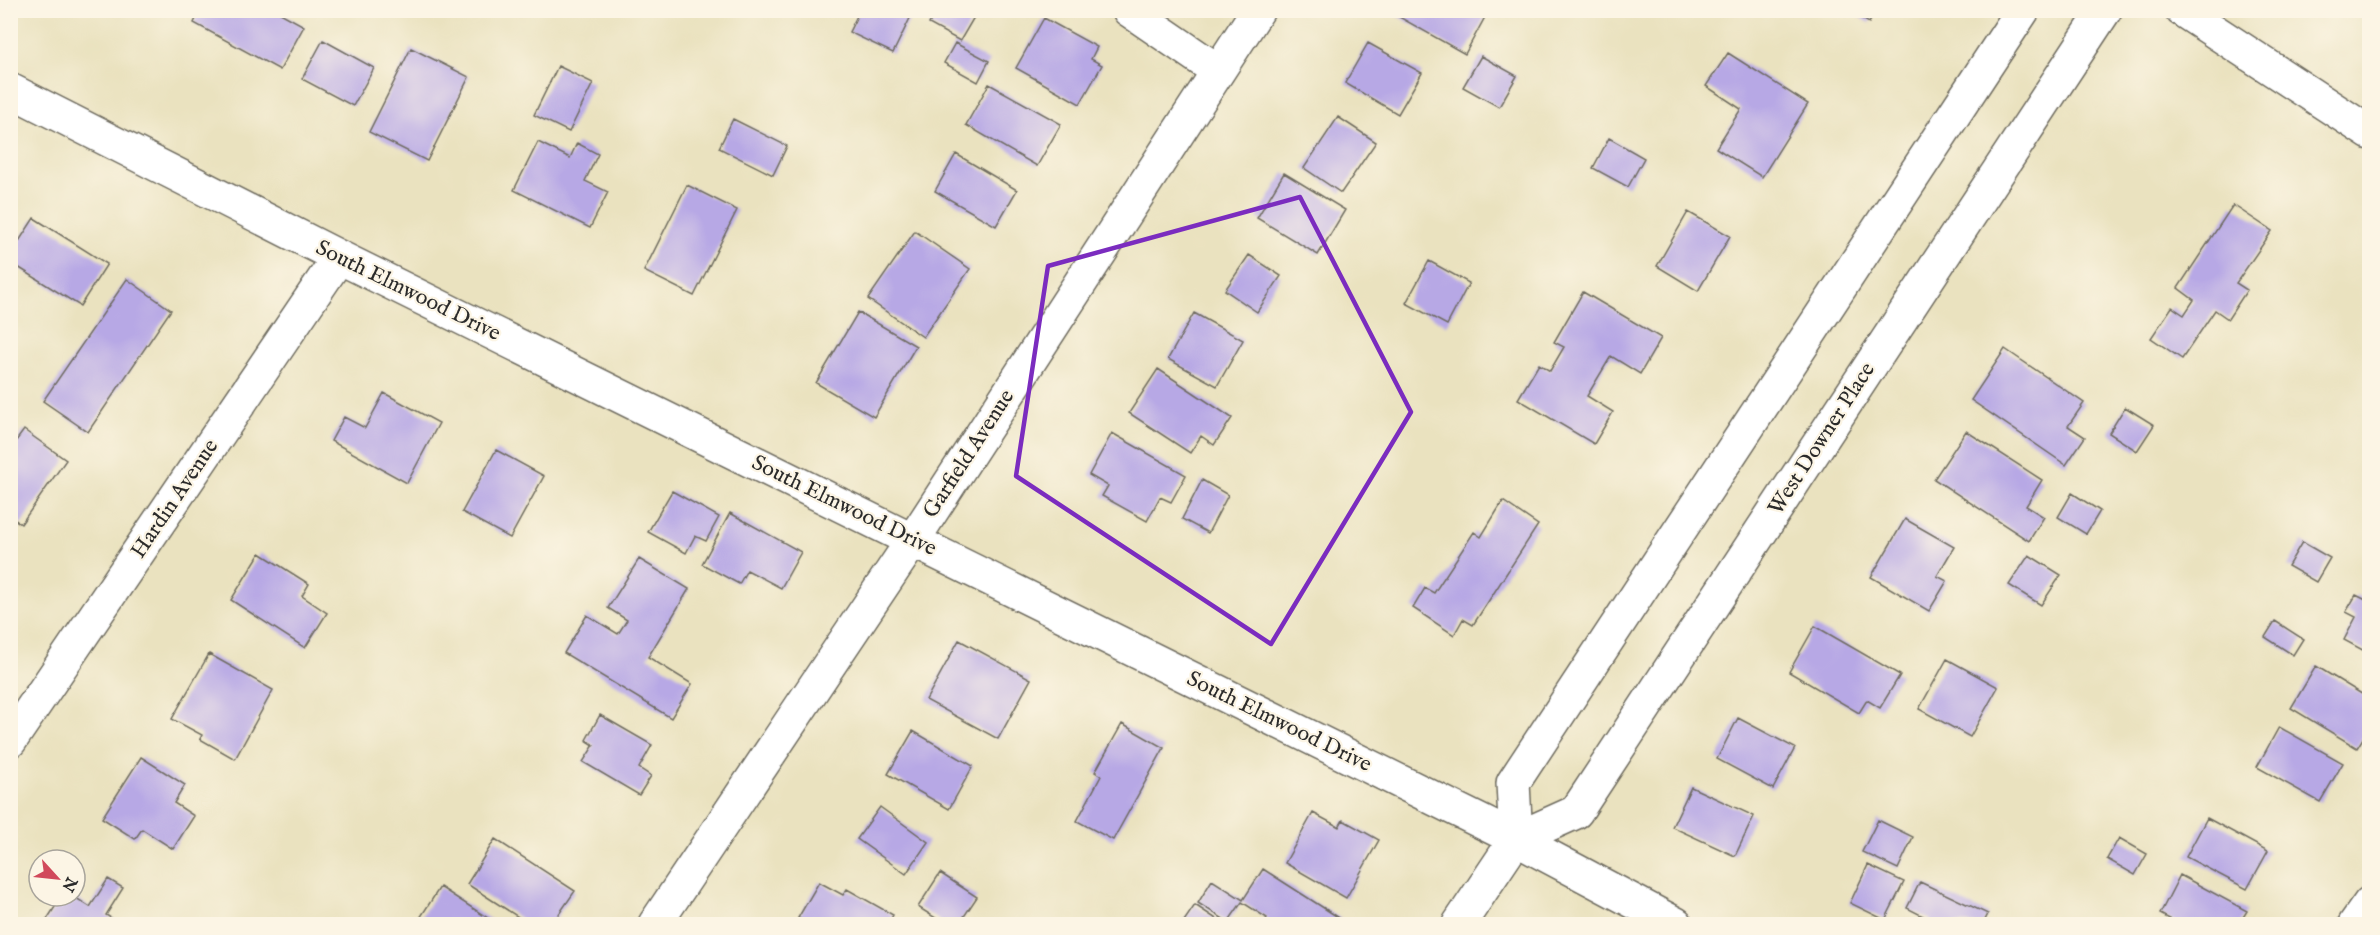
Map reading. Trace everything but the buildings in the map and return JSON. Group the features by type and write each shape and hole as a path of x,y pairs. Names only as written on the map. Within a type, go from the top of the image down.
{"street":[{"path":"1129,10 1218,71"},
{"name":"Garfield Avenue","path":"655,924 913,540 1258,10"},
{"path":"1459,924 1516,839 1513,783 2023,10"},
{"name":"West Downer Place","path":"1516,839 1576,812 2105,10"},
{"path":"2182,10 2370,133"},
{"name":"South Elmwood Drive","path":"10,90 339,257 1516,839 1676,924"},
{"name":"Hardin Avenue","path":"10,741 339,257"},
{"path":"2355,924 2370,903"}],"highlighted area":[{"path":"1300,197 1411,412 1271,644 1016,476 1048,266"}]}
